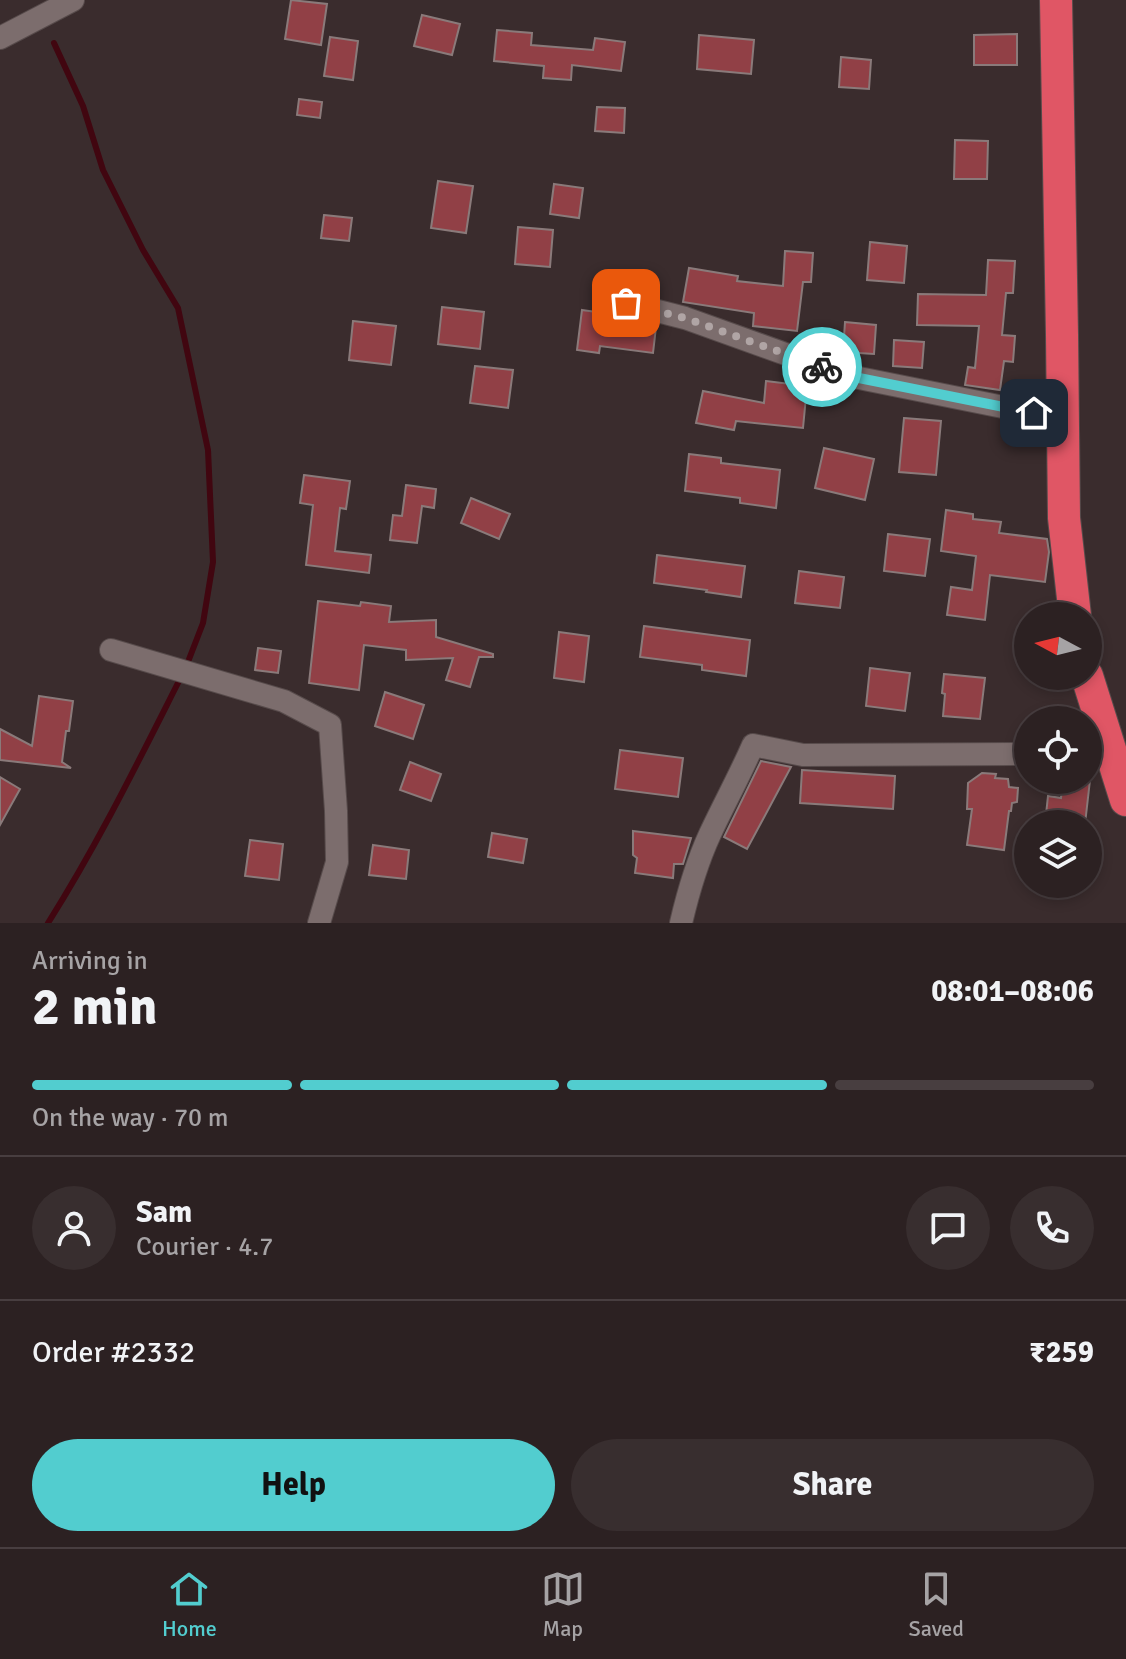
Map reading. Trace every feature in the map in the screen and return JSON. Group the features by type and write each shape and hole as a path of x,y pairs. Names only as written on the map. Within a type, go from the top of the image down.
{"highway":[{"path":"1056,0 1064,518 1073,602"},
{"path":"1102,758 1126,800"}],"street":[{"path":"0,38 73,0"},
{"path":"626,303 685,318 844,375 1063,419"},
{"path":"111,650 284,701 330,725 337,862 319,923"},
{"path":"681,923 709,837 753,745 803,755 1014,754"}],"building":[{"path":"291,0 327,4 321,45 285,39"},
{"path":"422,15 460,24 452,55 414,46"},
{"path":"497,30 532,33 531,45 593,50 595,38 625,42 621,71 572,65 571,80 543,78 544,66 494,61"},
{"path":"1017,34 1017,65 974,65 974,35"},
{"path":"699,35 754,40 751,74 697,69"},
{"path":"330,37 358,41 353,80 324,76"},
{"path":"841,57 871,60 869,89 839,87"},
{"path":"299,99 322,102 320,118 297,115"},
{"path":"597,107 625,108 624,133 595,131"},
{"path":"955,140 988,141 987,179 954,179"},
{"path":"438,181 473,186 466,233 431,228"},
{"path":"554,184 583,188 579,218 550,214"},
{"path":"324,215 352,218 349,241 321,238"},
{"path":"518,227 553,230 550,267 515,264"},
{"path":"870,242 907,246 904,283 867,280"},
{"path":"785,251 813,253 811,282 803,282 797,331 753,326 754,313 683,302 689,268 738,276 737,281 783,286"},
{"path":"988,260 1015,261 1013,293 1006,293 1002,335 1015,336 1013,362 1004,361 1000,390 965,385 968,367 975,368 979,326 917,325 918,294 986,295"},
{"path":"442,307 484,312 480,349 438,344"},
{"path":"582,310 604,313 603,320 656,327 653,353 600,346 599,353 577,350"},
{"path":"353,321 396,326 391,365 349,360"},
{"path":"845,322 876,325 874,354 843,352"},
{"path":"894,340 924,342 922,368 893,366"},
{"path":"475,366 513,370 508,408 470,403"},
{"path":"766,381 807,386 803,428 736,421 734,430 696,423 703,391 764,403"},
{"path":"904,418 941,421 936,475 899,472"},
{"path":"824,448 874,459 865,500 815,488"},
{"path":"689,454 721,458 721,463 780,470 776,508 740,503 740,498 685,491"},
{"path":"304,475 350,481 346,509 340,508 335,551 371,555 369,573 306,565 313,505 300,503"},
{"path":"406,485 436,489 434,508 422,506 417,543 390,540 393,515 402,516"},
{"path":"471,498 510,514 499,539 461,523"},
{"path":"946,510 973,514 973,519 1001,522 999,533 1047,539 1049,552 1045,582 990,575 985,620 947,615 951,587 972,590 976,556 941,551"},
{"path":"888,534 930,539 925,576 884,571"},
{"path":"657,555 745,566 741,597 654,583"},
{"path":"799,571 844,577 840,608 795,603"},
{"path":"318,601 391,606 389,622 436,620 436,637 493,654 493,657 479,657 470,687 446,680 453,658 406,660 406,650 364,645 359,690 309,683"},
{"path":"644,626 750,640 746,676 702,670 702,665 640,657"},
{"path":"559,632 589,636 584,682 554,678"},
{"path":"258,648 281,651 278,673 255,670"},
{"path":"870,668 910,673 905,711 866,706"},
{"path":"944,674 985,678 980,719 943,716"},
{"path":"385,692 424,705 413,739 375,726"},
{"path":"39,696 73,701 62,762 71,768 0,760 0,729 32,746"},
{"path":"620,750 683,758 678,797 615,789"},
{"path":"761,761 791,767 747,849 724,837"},
{"path":"410,762 441,774 431,801 400,790"},
{"path":"802,770 895,776 893,809 800,803"},
{"path":"982,773 996,774 995,778 1008,779 1009,787 1014,788 1014,794 1018,794 1017,802 1012,803 1009,811 1004,850 967,845 972,809 967,809 968,783"},
{"path":"0,777 20,789 0,825"},
{"path":"1061,794 1088,794 1087,810 1046,810 1048,796 1061,798"},
{"path":"633,831 691,838 683,864 674,864 673,878 635,873 637,858 633,855"},
{"path":"492,833 527,839 523,863 488,857"},
{"path":"250,840 283,844 279,880 245,876"},
{"path":"373,845 409,850 406,879 369,875"}],"waterway":[{"path":"54,43 83,106 103,170 143,250 178,308 208,450 213,562 203,623 186,667"},
{"path":"48,923 101,832 181,677"}],"way so far":[{"path":"626,303 685,318 822,367"}],"route":[{"path":"822,367 844,375 1034,413"}]}
